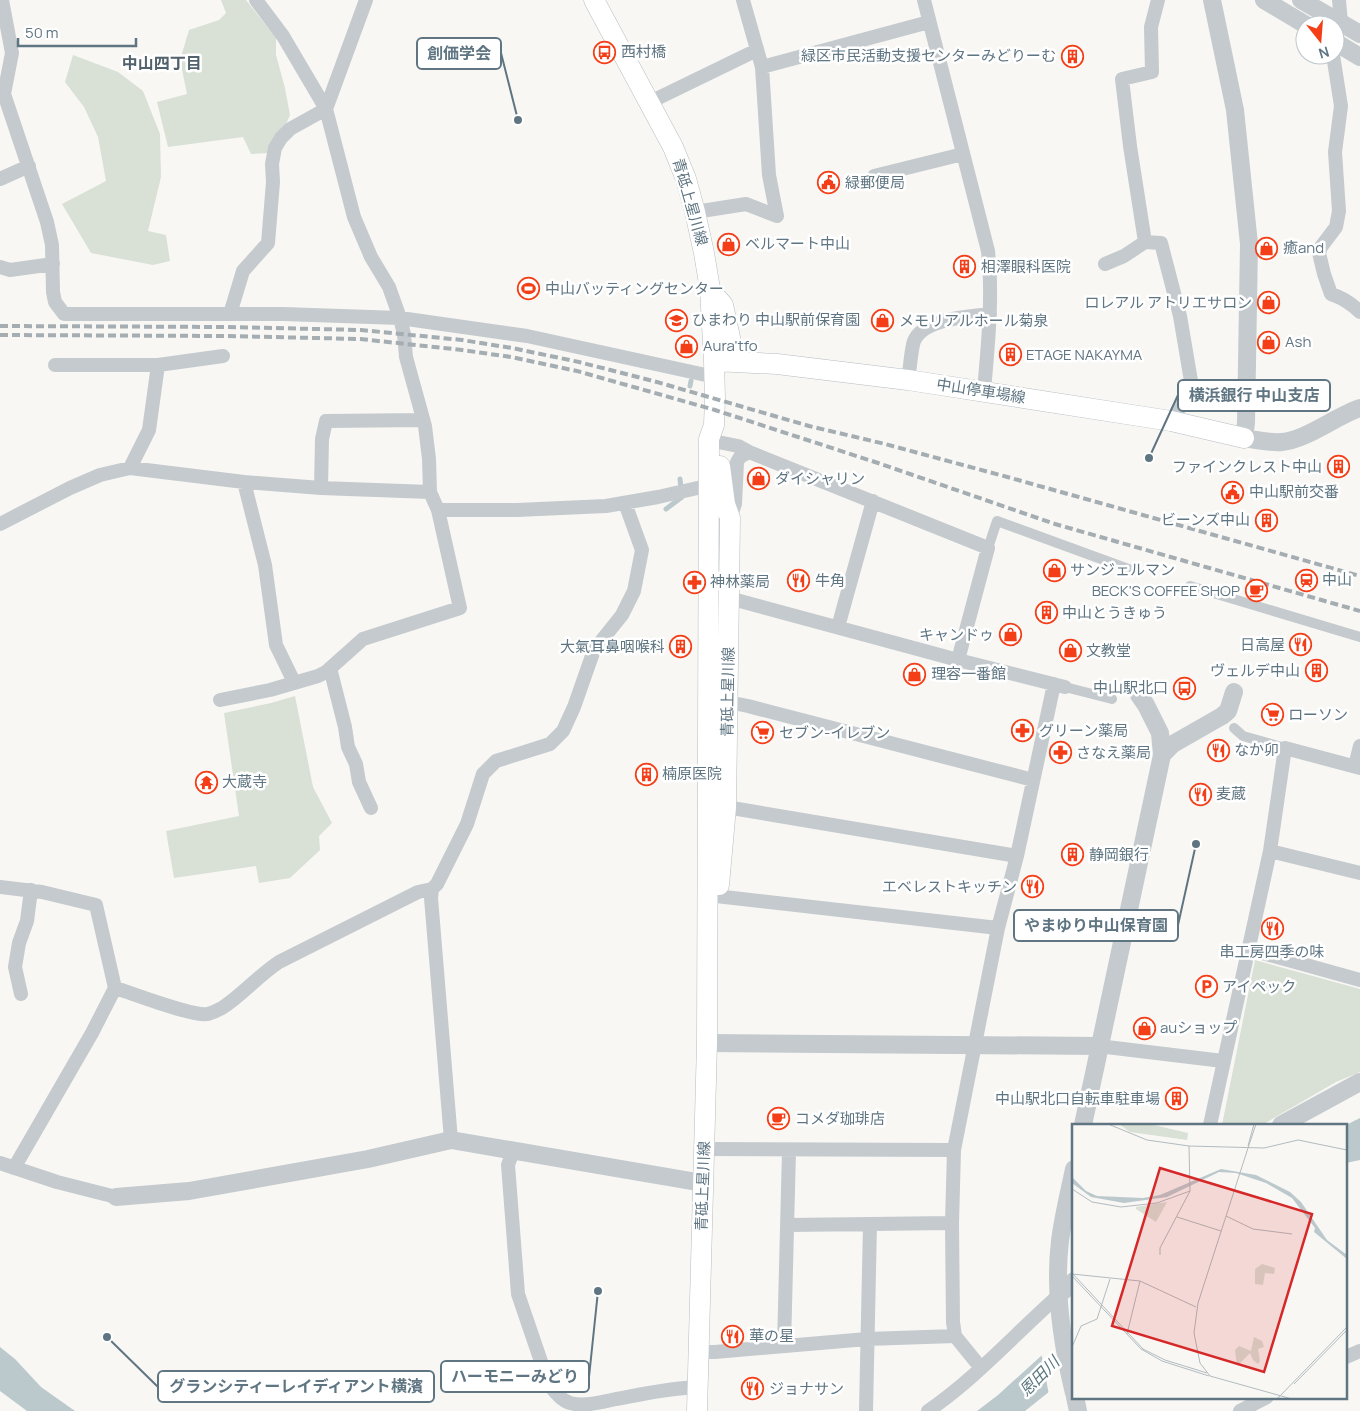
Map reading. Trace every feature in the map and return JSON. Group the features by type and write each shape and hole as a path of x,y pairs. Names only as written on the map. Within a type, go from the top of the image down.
{"main road":[{"name":"青砥上星川線","path":"594,0 674,147 686,179 695,212 710,289 715,369 716,433 709,439 715,484 708,573 707,828 713,895"},
{"path":"710,289 723,305 735,362"},
{"name":"中山停車場線","path":"715,369 735,362 777,364 908,380 1171,421 1244,438"},
{"name":"青砥上星川線","path":"697,1411 708,961 713,895 726,807 730,518 715,484"}],"street":[{"path":"220,700 270,690 318,676 326,672 363,639 460,608 438,510 430,492 429,459 423,420 406,357 404,334 400,318 389,287 371,257 354,217 326,108 283,36 256,0"},
{"path":"230,314 243,271 268,243 273,182 272,164 275,148 290,128 326,108 366,0"},
{"path":"695,212 746,204 777,216 769,175 762,67 743,0"},
{"path":"924,0 988,251 990,314 984,391"},
{"path":"1145,242 1122,79 1152,72 1151,27 1158,0"},
{"path":"1212,0 1234,110 1248,244 1246,423 1244,438 1275,442 1289,441 1360,408"},
{"path":"1264,0 1295,18"},
{"path":"1302,0 1327,15"},
{"path":"1339,0 1340,15"},
{"path":"2,7 12,53 2,94 29,166 51,238 53,292 55,302 64,314 230,314 400,318 526,336 715,369"},
{"path":"762,67 929,22"},
{"path":"1345,25 1360,34"},
{"path":"1345,48 1360,57"},
{"path":"650,102 757,50"},
{"path":"1335,65 1341,106 1335,152 1339,211 1336,226 1318,253 1331,294 1347,300 1360,312"},
{"path":"874,176 963,154"},
{"path":"0,179 29,166"},
{"path":"1105,264 1124,256 1145,242 1161,243 1180,316 1191,381 1188,395 1171,421"},
{"path":"0,267 10,270 53,264"},
{"path":"908,380 914,341 926,328 939,322 990,314"},
{"path":"55,365 158,365 223,356"},
{"path":"130,468 149,430 158,365"},
{"path":"321,488 322,439 326,421 423,420"},
{"path":"716,433 749,452 988,548"},
{"path":"730,518 735,504 737,462 740,457 749,452"},
{"path":"0,524 93,478 130,468 244,482 321,488 430,492"},
{"path":"244,482 264,565 276,645 294,682"},
{"path":"438,510 517,510 625,503 715,484"},
{"path":"838,627 874,502"},
{"path":"115,988 168,1006 199,1014 207,1014 220,1009 234,1000 266,970 279,962 418,892 432,889 437,884 468,824 483,774 496,762 550,744 563,731 574,707 594,650 622,615 634,591 642,550 625,503"},
{"path":"958,660 997,520 1134,571"},
{"path":"708,573 729,598 958,660 1112,699"},
{"path":"1190,586 1360,638"},
{"path":"708,611 718,603 729,598"},
{"path":"330,668 345,727 348,747 356,764 359,782 371,808"},
{"path":"708,674 728,702"},
{"path":"981,1368 955,1336 953,1322 952,1223 954,1150 998,928 1017,856 1033,780 1059,686"},
{"path":"1162,755 1173,744 1228,711 1234,692"},
{"path":"1083,1124 1098,1046 1162,755 1160,733 1139,695"},
{"path":"708,714 728,702 748,706 1033,780"},
{"path":"1234,728 1243,736 1357,767 1360,746"},
{"path":"1210,1124 1270,851 1285,748"},
{"path":"708,790 726,807 1017,856"},
{"path":"707,828 726,807"},
{"path":"1270,851 1360,874"},
{"path":"0,887 31,890 96,905 115,988 88,1040 14,1168"},
{"path":"432,889 431,898 451,1140"},
{"path":"21,994 15,967 19,943 27,921 31,890"},
{"path":"713,895 998,928"},
{"path":"1248,950 1360,980"},
{"path":"707,1043 1098,1046 1223,1061"},
{"path":"1283,1124 1360,1082"},
{"path":"0,1163 57,1182 116,1196 189,1191 368,1158 451,1140 703,1183"},
{"path":"704,1149 954,1150"},
{"path":"784,1346 789,1150"},
{"path":"512,1151 508,1165 518,1294 548,1382 553,1391 563,1400 570,1403 588,1404 680,1388 698,1387"},
{"path":"1072,1179 1060,1240 1059,1299 1064,1342 1072,1383"},
{"path":"788,1225 952,1223"},
{"path":"866,1411 870,1224"},
{"path":"928,1411 946,1399 1059,1299 1072,1283"},
{"path":"698,1352 867,1339 955,1336"},
{"path":"1348,1356 1360,1350"},
{"path":"1075,1398 1078,1411"},
{"path":"1240,1411 1265,1398"}],"shaded area":[{"path":"221,0 246,0 276,38 276,55 290,115 287,122 276,135 270,153 251,154 243,137 168,147 157,102 187,94 180,60 189,30 219,20 226,13"},
{"path":"73,55 118,72 143,91 160,134 161,177 148,231 166,235 170,261 153,265 91,253 62,204 106,181 98,137 84,107 65,82"},
{"path":"295,696 313,787 332,823 319,836 320,850 290,878 259,883 256,866 174,878 166,831 239,816 224,713"},
{"path":"1255,960 1360,989 1360,1072 1336,1082 1264,1124 1222,1124"}],"water":[{"path":"1360,1118 1360,1160 1348,1163 1348,1124"},
{"name":"恩田川","path":"1072,1328 1072,1374 1025,1411 977,1411 998,1395"},
{"path":"0,1347 15,1359 41,1387 75,1411 27,1411 0,1391"}],"pier":[{"path":"1072,1325 1072,1377 1049,1395 1041,1352"}],"waterway":[{"path":"690,386 691,381"},
{"path":"666,509 682,497 680,479"}],"railway":[{"path":"0,326 227,327 361,330 462,340 512,348 579,362 657,382 809,426 885,444 1011,478 1360,576"},
{"path":"0,335 226,336 360,339 511,357 577,371 715,410 878,463 1055,524 1360,611"}],"place":[{"name":"西村橋","path":"605,52"},
{"name":"緑区市民活動支援センターみどりーむ","path":"1072,56"},
{"name":"創価学会","path":"518,120"},
{"name":"緑郵便局","path":"829,183"},
{"name":"ベルマート中山","path":"729,244"},
{"name":"癒and","path":"1267,248"},
{"name":"相澤眼科医院","path":"965,267"},
{"name":"中山バッティングセンター","path":"529,289"},
{"name":"ロレアル アトリエサロン","path":"1268,303"},
{"name":"ひまわり 中山駅前保育園","path":"676,320"},
{"name":"メモリアルホール菊泉","path":"883,321"},
{"name":"Ash","path":"1269,342"},
{"name":"Aura'tfo","path":"687,346"},
{"name":"ETAGE NAKAYMA","path":"1010,355"},
{"name":"横浜銀行 中山支店","path":"1149,458"},
{"name":"ファインクレスト中山","path":"1338,467"},
{"name":"ダイシャリン","path":"759,479"},
{"name":"中山駅前交番","path":"1233,492"},
{"name":"ビーンズ中山","path":"1266,520"},
{"name":"サンジェルマン","path":"1054,570"},
{"name":"中山","path":"1306,580"},
{"name":"牛角","path":"799,581"},
{"name":"神林薬局","path":"694,582"},
{"name":"BECK'S COFFEE SHOP","path":"1256,591"},
{"name":"中山とうきゅう","path":"1046,613"},
{"name":"キャンドゥ","path":"1010,635"},
{"name":"日高屋","path":"1301,645"},
{"name":"大氣耳鼻咽喉科","path":"681,647"},
{"name":"文教堂","path":"1070,651"},
{"name":"ヴェルデ中山","path":"1316,671"},
{"name":"理容一番館","path":"915,674"},
{"name":"中山駅北口","path":"1184,688"},
{"name":"ローソン","path":"1272,715"},
{"name":"グリーン薬局","path":"1023,731"},
{"name":"セブン-イレブン","path":"763,733"},
{"name":"なか卯","path":"1218,750"},
{"name":"さなえ薬局","path":"1060,753"},
{"name":"楠原医院","path":"646,774"},
{"name":"大蔵寺","path":"206,782"},
{"name":"麦蔵","path":"1200,794"},
{"name":"やまゆり中山保育園","path":"1196,844"},
{"name":"静岡銀行","path":"1073,855"},
{"name":"エベレストキッチン","path":"1033,887"},
{"name":"串工房四季の味","path":"1272,929"},
{"name":"アイペック","path":"1206,987"},
{"name":"auショップ","path":"1144,1028"},
{"name":"中山駅北口自転車駐車場","path":"1176,1099"},
{"name":"コメダ珈琲店","path":"779,1119"},
{"name":"ハーモニーみどり","path":"598,1291"},
{"name":"華の星","path":"733,1336"},
{"name":"グランシティーレイディアント横濱","path":"107,1337"},
{"name":"ジョナサン","path":"753,1389"}],"district":[{"name":"中山四丁目","path":"162,63"}]}
